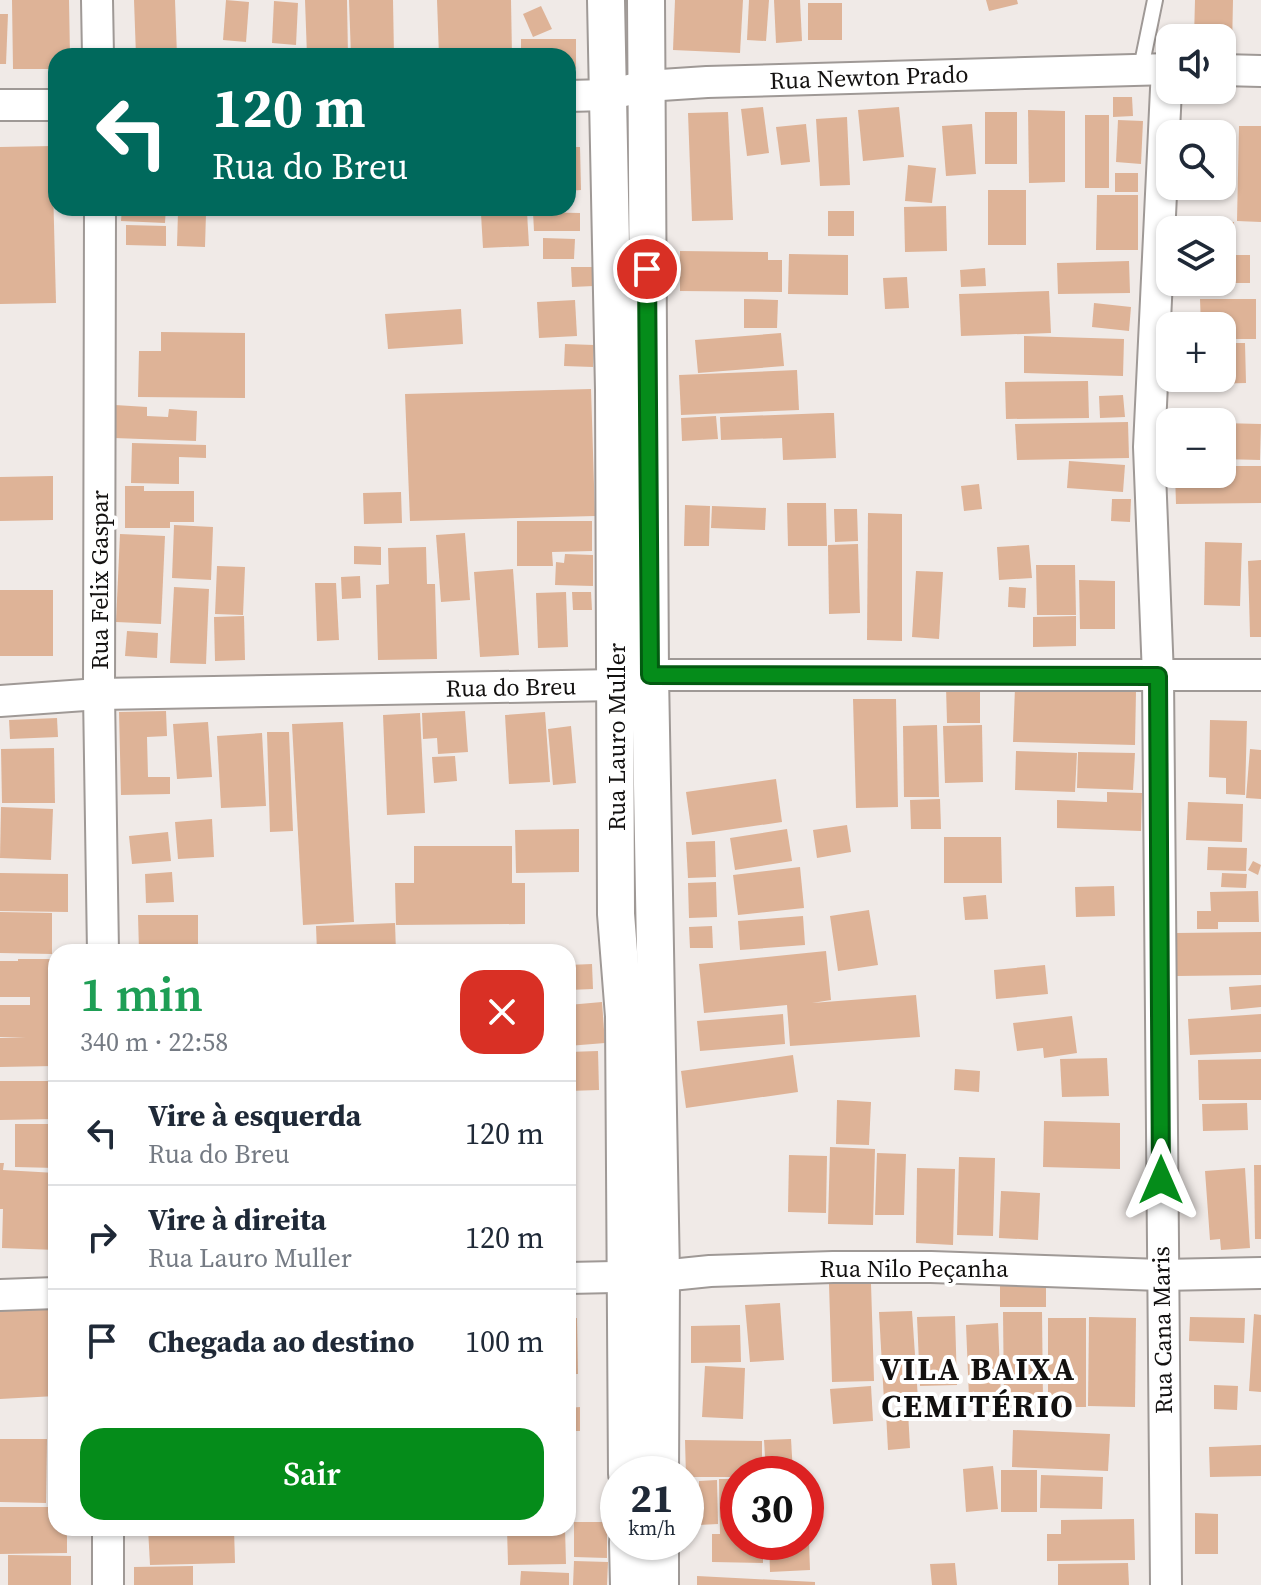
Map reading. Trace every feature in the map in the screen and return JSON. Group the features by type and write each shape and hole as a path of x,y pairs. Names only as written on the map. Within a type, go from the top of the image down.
{"street":[{"path":"97,0 98,48"},
{"name":"Rua Lauro Muller","path":"606,0 607,95 630,390"},
{"name":"Rua Lauro Muller","path":"646,0 646,86 630,390 633,680 661,1276 660,1456"},
{"name":"Rua Newton Prado","path":"576,96 607,95 646,86 1156,68"},
{"path":"1236,70 1261,71"},
{"name":"Rua Cana Maris","path":"1158,104 1149,447 1158,676 1166,1585"},
{"path":"0,105 48,105"},
{"name":"Rua Felix Gaspar","path":"100,216 99,694 103,944"},
{"name":"Rua do Breu","path":"0,701 99,694 633,680 1261,675"},
{"name":"Rua Lauro Muller","path":"627,1456 624,1016 616,914 633,680"},
{"name":"Rua Nilo Peçanha","path":"576,1278 847,1267 1161,1275 1261,1273"},
{"path":"0,1295 48,1293"},
{"path":"108,1536 108,1585"},
{"path":"628,1560 629,1585"},
{"path":"660,1560 660,1585"}],"lane":[{"path":"1155,0 1156,24"}],"building":[{"path":"12,0 69,0 70,48 48,48 48,69 13,69"},
{"path":"134,0 175,0 177,48 136,48"},
{"path":"226,0 249,2 246,42 223,40"},
{"path":"305,0 347,0 348,48 307,48"},
{"path":"349,0 393,0 394,48 351,48"},
{"path":"437,0 511,0 512,48 439,48"},
{"path":"675,0 743,0 740,53 673,50"},
{"path":"749,0 769,0 766,41 747,40"},
{"path":"774,0 800,0 802,41 776,43"},
{"path":"986,0 1017,0 1018,4 989,11"},
{"path":"1195,0 1233,0 1233,24 1194,24"},
{"path":"274,1 298,3 296,45 272,43"},
{"path":"808,3 842,3 842,40 808,40"},
{"path":"541,6 552,29 533,37 523,14"},
{"path":"0,14 8,14 6,64 0,64"},
{"path":"521,39 576,39 576,48 521,48"},
{"path":"1113,97 1132,97 1133,116 1113,117"},
{"path":"763,107 769,153 747,156 741,109"},
{"path":"899,107 904,157 863,161 858,110"},
{"path":"1028,110 1065,111 1065,182 1029,183"},
{"path":"728,112 733,220 692,221 688,113"},
{"path":"985,112 1017,112 1017,164 985,164"},
{"path":"1085,115 1109,115 1109,188 1085,188"},
{"path":"847,117 850,185 820,186 816,119"},
{"path":"1118,120 1143,121 1141,164 1116,162"},
{"path":"806,124 810,162 781,165 776,127"},
{"path":"972,124 976,174 946,176 942,126"},
{"path":"1239,126 1261,126 1261,222 1237,221"},
{"path":"48,146 48,216 54,216 56,303 0,304 0,147"},
{"path":"576,147 580,147 581,190 576,190"},
{"path":"908,165 936,168 932,203 905,201"},
{"path":"1115,173 1138,173 1138,192 1115,192"},
{"path":"988,190 1026,190 1026,245 988,245"},
{"path":"1097,195 1138,195 1138,250 1096,250"},
{"path":"946,206 947,251 905,252 904,207"},
{"path":"828,211 854,211 854,236 828,236"},
{"path":"576,213 580,213 580,231 534,231 533,216 576,216"},
{"path":"121,216 165,216 165,223 121,221"},
{"path":"178,216 206,216 205,247 177,246"},
{"path":"481,216 527,216 529,246 483,248"},
{"path":"126,225 166,226 166,246 126,245"},
{"path":"543,238 575,239 574,259 543,259"},
{"path":"680,251 768,252 768,260 782,260 782,292 680,291"},
{"path":"789,254 848,255 848,295 788,294"},
{"path":"1236,255 1250,255 1250,283 1236,283"},
{"path":"1129,261 1130,293 1058,294 1057,263"},
{"path":"571,267 593,267 594,286 572,287"},
{"path":"985,268 986,286 961,287 960,270"},
{"path":"907,277 909,308 885,309 883,278"},
{"path":"1049,291 1051,333 961,336 959,294"},
{"path":"744,299 778,300 777,328 744,328"},
{"path":"1200,299 1256,299 1256,339 1236,339 1236,312 1200,312"},
{"path":"575,300 577,336 539,338 537,302"},
{"path":"1094,303 1131,307 1129,331 1092,327"},
{"path":"461,309 463,344 388,349 385,314"},
{"path":"161,332 245,333 245,398 138,397 139,351 161,351"},
{"path":"781,333 784,366 698,373 695,340"},
{"path":"1024,336 1124,339 1123,376 1024,373"},
{"path":"1236,343 1245,343 1246,383 1236,383"},
{"path":"565,344 594,345 593,367 564,366"},
{"path":"797,370 799,410 681,415 679,375"},
{"path":"1088,381 1089,418 1006,419 1005,382"},
{"path":"591,389 595,516 410,521 405,394"},
{"path":"1123,395 1125,417 1100,418 1099,396"},
{"path":"115,405 147,407 147,416 168,417 169,409 197,411 196,441 114,438"},
{"path":"834,413 836,458 783,460 782,438 721,440 720,417"},
{"path":"716,416 718,439 682,441 681,418"},
{"path":"1128,422 1129,458 1017,460 1015,424"},
{"path":"1236,423 1261,424 1260,460 1236,459"},
{"path":"132,443 206,445 206,458 179,457 179,484 131,483"},
{"path":"1069,461 1125,465 1123,492 1067,488"},
{"path":"1236,466 1261,466 1261,503 1176,504 1175,488 1236,488"},
{"path":"53,476 53,520 0,521 0,477"},
{"path":"979,484 982,509 964,511 961,486"},
{"path":"125,486 144,486 144,491 194,491 194,522 170,522 170,528 125,528"},
{"path":"401,492 402,523 364,524 363,493"},
{"path":"1112,499 1131,499 1130,522 1111,521"},
{"path":"787,503 826,503 827,546 788,546"},
{"path":"685,505 710,506 709,546 684,546"},
{"path":"712,506 766,508 765,530 711,528"},
{"path":"834,509 857,509 858,541 835,542"},
{"path":"868,513 902,514 902,641 867,640"},
{"path":"517,521 592,521 592,551 552,552 553,566 517,566"},
{"path":"174,525 213,527 211,580 172,578"},
{"path":"465,533 470,600 441,602 436,535"},
{"path":"120,534 165,536 161,624 116,622"},
{"path":"1205,542 1242,543 1240,606 1204,605"},
{"path":"858,544 860,613 829,614 828,545"},
{"path":"1029,545 1032,578 999,580 997,547"},
{"path":"354,546 381,547 381,565 354,564"},
{"path":"426,547 427,584 435,584 437,659 378,660 376,585 389,584 388,548"},
{"path":"565,554 593,555 593,586 555,585 556,562 564,563"},
{"path":"1261,560 1261,637 1250,637 1248,561"},
{"path":"1036,565 1075,565 1076,615 1037,615"},
{"path":"217,566 245,567 243,615 215,614"},
{"path":"513,569 519,655 480,657 474,572"},
{"path":"916,571 943,572 939,639 912,637"},
{"path":"360,576 361,598 342,599 341,577"},
{"path":"1079,580 1115,581 1115,629 1080,629"},
{"path":"315,583 336,583 339,640 317,641"},
{"path":"174,587 209,589 206,664 170,663"},
{"path":"1009,587 1026,588 1025,608 1008,607"},
{"path":"0,590 53,590 53,656 0,656"},
{"path":"566,592 568,647 538,648 536,593"},
{"path":"572,592 591,592 592,610 573,610"},
{"path":"244,616 245,660 215,661 214,617"},
{"path":"1076,616 1076,646 1033,647 1033,617"},
{"path":"127,631 158,633 157,658 125,656"},
{"path":"946,687 980,687 980,723 947,723"},
{"path":"1015,687 1136,691 1135,745 1013,742"},
{"path":"853,699 896,699 898,807 856,808"},
{"path":"166,711 167,736 147,737 148,777 170,777 170,794 121,795 119,712"},
{"path":"465,711 468,752 438,754 437,738 423,739 422,713"},
{"path":"545,712 550,782 509,784 505,715"},
{"path":"420,713 425,813 387,815 383,715"},
{"path":"57,718 58,737 10,739 9,720"},
{"path":"1210,720 1247,721 1245,795 1226,794 1226,778 1209,777"},
{"path":"208,722 212,777 177,779 173,724"},
{"path":"343,722 354,922 303,925 292,724"},
{"path":"937,725 939,797 904,797 903,726"},
{"path":"982,725 983,782 945,783 943,726"},
{"path":"571,726 576,783 553,785 548,729"},
{"path":"267,732 289,732 293,831 270,832"},
{"path":"262,733 266,806 221,808 217,736"},
{"path":"54,748 55,803 2,803 1,749"},
{"path":"1250,749 1261,750 1261,799 1246,798"},
{"path":"1016,751 1077,753 1075,792 1015,790"},
{"path":"1078,752 1135,753 1133,790 1077,788"},
{"path":"455,756 457,781 434,783 432,757"},
{"path":"776,779 782,822 692,835 686,792"},
{"path":"1107,792 1142,793 1141,831 1057,828 1057,800 1107,802"},
{"path":"940,799 941,829 911,829 910,800"},
{"path":"1188,802 1243,804 1242,842 1186,840"},
{"path":"1,807 53,809 51,860 0,858"},
{"path":"212,819 214,857 178,859 175,822"},
{"path":"847,825 851,852 817,858 813,830"},
{"path":"579,829 579,872 516,873 515,830"},
{"path":"787,829 792,861 735,870 730,838"},
{"path":"168,832 171,861 132,864 129,836"},
{"path":"944,837 1001,837 1002,883 944,883"},
{"path":"715,841 716,877 688,878 686,842"},
{"path":"414,846 512,846 512,883 525,883 525,924 396,925 395,883 414,883"},
{"path":"1208,847 1247,848 1246,871 1207,870"},
{"path":"1253,861 1261,865 1258,875 1248,870"},
{"path":"800,867 804,908 738,915 733,875"},
{"path":"172,872 174,902 146,903 145,874"},
{"path":"0,873 68,874 68,912 0,911"},
{"path":"1222,873 1247,874 1246,888 1221,887"},
{"path":"716,882 717,917 689,918 688,883"},
{"path":"1114,886 1115,916 1076,917 1075,887"},
{"path":"1258,891 1259,922 1218,922 1218,929 1197,929 1197,911 1211,911 1210,892"},
{"path":"986,895 988,919 965,920 963,897"},
{"path":"869,910 878,965 838,971 830,916"},
{"path":"0,912 52,913 52,944 48,944 48,954 0,953"},
{"path":"138,915 198,915 198,944 139,944"},
{"path":"803,916 805,945 740,950 738,921"},
{"path":"395,923 396,944 317,944 316,926"},
{"path":"712,926 713,948 690,948 689,927"},
{"path":"1261,932 1261,975 1177,976 1176,933"},
{"path":"826,951 831,1000 812,1003 916,995 920,1037 790,1046 787,1005 704,1013 699,964"},
{"path":"48,959 48,1066 0,1067 0,1038 26,1038 0,1037 0,1005 30,1005 30,997 0,997 0,961"},
{"path":"592,964 593,989 576,990 576,965"},
{"path":"1045,965 1048,994 996,999 994,970"},
{"path":"1261,985 1261,1007 1231,1010 1229,987"},
{"path":"602,1002 605,1043 576,1045 576,1004"},
{"path":"783,1014 785,1044 700,1051 697,1021"},
{"path":"1261,1014 1261,1052 1190,1055 1188,1019"},
{"path":"1072,1016 1077,1053 1044,1058 1043,1048 1017,1051 1013,1023"},
{"path":"598,1051 599,1090 576,1091 576,1052"},
{"path":"793,1055 798,1092 686,1108 681,1071"},
{"path":"1107,1058 1109,1096 1062,1097 1060,1059"},
{"path":"1261,1059 1261,1100 1199,1100 1198,1060"},
{"path":"955,1069 980,1071 979,1092 954,1090"},
{"path":"0,1081 48,1081 48,1119 0,1120"},
{"path":"837,1100 871,1102 869,1145 836,1144"},
{"path":"1247,1103 1248,1130 1203,1131 1202,1104"},
{"path":"1044,1121 1120,1123 1120,1169 1043,1167"},
{"path":"15,1124 48,1124 48,1168 15,1167"},
{"path":"830,1147 875,1149 873,1225 828,1224"},
{"path":"877,1153 906,1154 904,1215 875,1215"},
{"path":"789,1155 827,1156 826,1213 788,1212"},
{"path":"959,1157 995,1158 993,1236 957,1235"},
{"path":"0,1163 4,1163 3,1170 48,1173 48,1250 2,1248 3,1209 0,1209"},
{"path":"1254,1165 1261,1165 1261,1239 1255,1239"},
{"path":"917,1168 955,1169 953,1245 916,1243"},
{"path":"1245,1168 1250,1248 1221,1250 1220,1239 1210,1240 1205,1171"},
{"path":"1001,1191 1040,1193 1038,1240 999,1238"},
{"path":"1046,1280 1046,1307 1000,1307 1000,1281"},
{"path":"871,1283 874,1381 832,1382 829,1284"},
{"path":"48,1299 48,1396 0,1399 0,1301"},
{"path":"780,1303 784,1360 750,1362 745,1305"},
{"path":"912,1311 918,1399 884,1401 879,1312"},
{"path":"1003,1312 1042,1312 1043,1401 1004,1401"},
{"path":"1254,1314 1261,1315 1261,1392 1249,1391"},
{"path":"955,1316 957,1385 920,1386 917,1317"},
{"path":"1089,1317 1136,1318 1135,1407 1088,1406"},
{"path":"1190,1317 1245,1318 1244,1343 1189,1341"},
{"path":"576,1318 577,1318 576,1374"},
{"path":"1048,1318 1086,1318 1086,1407 1048,1407"},
{"path":"998,1323 1001,1397 969,1398 966,1325"},
{"path":"740,1325 741,1362 691,1363 691,1326"},
{"path":"705,1366 745,1368 743,1419 702,1417"},
{"path":"1214,1385 1238,1386 1237,1410 1214,1409"},
{"path":"871,1386 873,1421 833,1424 830,1389"},
{"path":"576,1407 580,1407 580,1431 576,1431"},
{"path":"908,1411 910,1448 888,1450 886,1412"},
{"path":"1013,1430 1110,1434 1108,1471 1012,1467"},
{"path":"0,1439 47,1439 46,1503 0,1502"},
{"path":"791,1439 792,1456 765,1456 764,1440"},
{"path":"685,1440 762,1441 762,1456 720,1456 720,1477 704,1477 704,1456 685,1456"},
{"path":"1261,1445 1261,1476 1210,1477 1209,1447"},
{"path":"993,1466 998,1509 966,1512 963,1469"},
{"path":"1001,1470 1037,1470 1037,1512 1001,1512"},
{"path":"1041,1475 1103,1477 1102,1509 1040,1508"},
{"path":"717,1480 718,1524 704,1525 704,1481"},
{"path":"0,1507 48,1507 48,1536 67,1536 67,1553 0,1554"},
{"path":"1195,1513 1218,1514 1218,1554 1195,1554"},
{"path":"1134,1519 1135,1560 1047,1561 1047,1534 1061,1534 1061,1520"},
{"path":"576,1522 600,1522 600,1558 574,1557"},
{"path":"712,1534 720,1534 720,1560 763,1560 763,1563 712,1562"},
{"path":"148,1536 234,1536 235,1563 150,1565"},
{"path":"507,1536 565,1536 566,1564 508,1565"},
{"path":"8,1555 71,1556 71,1585 8,1585"},
{"path":"770,1560 810,1560 810,1570 770,1572"},
{"path":"574,1561 608,1562 607,1585 573,1585"},
{"path":"955,1563 957,1585 932,1585 930,1564"},
{"path":"1128,1563 1129,1585 1058,1585 1058,1564"},
{"path":"193,1566 193,1585 134,1585 134,1567"},
{"path":"521,1571 569,1573 569,1585 520,1585"},
{"path":"697,1576 815,1582 815,1585 697,1585"}],"district":[{"name":"VILA BAIXA CEMITÉRIO","path":"978,1388"}],"route":[{"path":"647,269 650,675 1158,676 1161,1180"}]}
